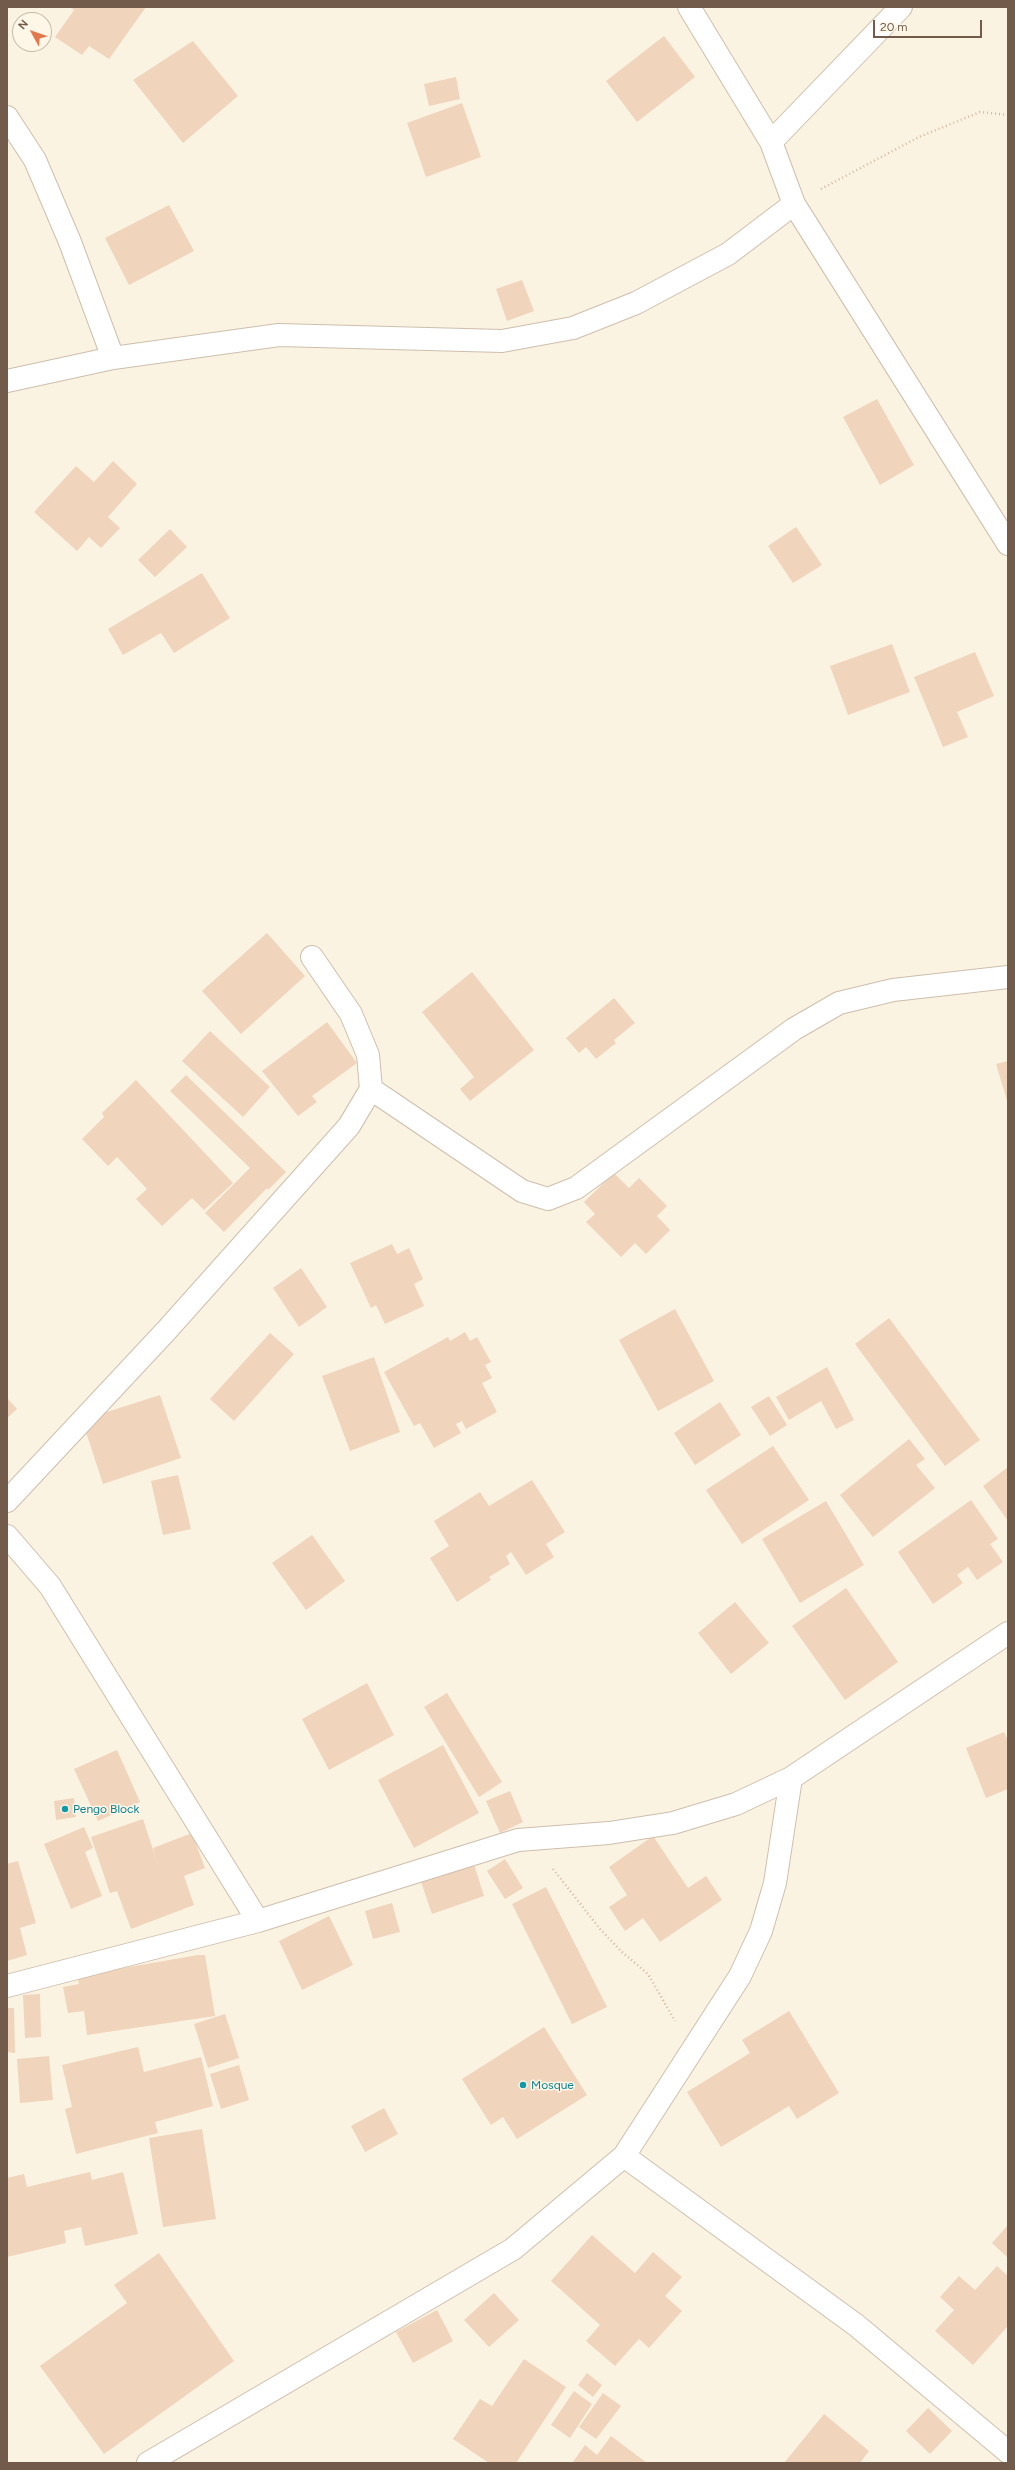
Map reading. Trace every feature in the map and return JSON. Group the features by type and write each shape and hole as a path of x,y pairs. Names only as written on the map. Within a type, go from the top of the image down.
{"street":[{"path":"689,7 771,142 794,204 1008,544"},
{"path":"771,142 901,7"},
{"path":"7,117 35,160 70,242 113,358"},
{"path":"7,381 113,358 279,335 502,341 573,328 636,303 728,254 794,204"},
{"path":"7,1501 166,1331 229,1261 348,1126 371,1089 368,1055 351,1014 312,957"},
{"path":"371,1089 522,1191 548,1199 576,1188 794,1029 839,1003 893,990 1008,977"},
{"path":"7,1536 50,1586 258,1921"},
{"path":"7,1986 258,1921 518,1840 609,1832 673,1823 736,1804 791,1778 1008,1633"},
{"path":"160,2461 513,2249 624,2156 740,1976 761,1931 775,1883 791,1778"},
{"path":"624,2156 856,2325 1008,2452"}],"path":[{"path":"794,204 919,138 980,112 1008,115"},
{"path":"518,1840 556,1871 600,1929 622,1952 648,1974 692,2052"}],"building":[{"path":"70,7 146,7 109,59 89,46 82,55 55,37 74,10"},
{"path":"664,36 695,77 637,122 606,81"},
{"path":"193,41 238,96 183,143 133,80"},
{"path":"456,77 460,99 429,106 424,84"},
{"path":"462,103 481,157 426,177 407,123"},
{"path":"169,205 194,251 129,285 105,238"},
{"path":"522,280 534,311 507,321 496,289"},
{"path":"877,399 914,465 880,485 843,417"},
{"path":"113,461 137,484 108,517 120,528 101,548 89,537 77,551 34,512 76,466 94,482"},
{"path":"796,527 822,565 793,583 768,546"},
{"path":"170,529 187,547 155,577 138,560"},
{"path":"202,573 230,618 174,653 161,633 123,655 108,629"},
{"path":"892,644 910,692 848,715 830,666"},
{"path":"975,652 994,696 957,712 968,737 943,747 914,677"},
{"path":"267,933 305,976 241,1034 202,991"},
{"path":"472,972 534,1050 470,1101 460,1089 474,1077 422,1012"},
{"path":"614,998 635,1023 614,1040 616,1043 596,1059 586,1047 579,1053 566,1038"},
{"path":"327,1022 357,1063 312,1096 317,1102 298,1116 262,1071"},
{"path":"210,1031 270,1087 243,1117 182,1061"},
{"path":"1008,1061 1008,1104 996,1064"},
{"path":"186,1075 286,1172 268,1190 267,1188 224,1232 205,1213 250,1168 170,1091"},
{"path":"136,1080 233,1183 204,1210 192,1198 162,1226 136,1199 147,1189 117,1157 108,1166 82,1139 104,1117 102,1113"},
{"path":"614,1173 629,1188 639,1178 667,1206 657,1216 670,1230 646,1254 635,1243 621,1257 586,1222 595,1214 584,1202"},
{"path":"392,1244 397,1254 409,1248 423,1279 414,1284 424,1306 385,1324 376,1305 371,1308 350,1263"},
{"path":"301,1268 327,1307 299,1327 273,1288"},
{"path":"675,1309 714,1381 658,1411 619,1340"},
{"path":"889,1318 980,1440 945,1466 855,1344"},
{"path":"465,1332 470,1341 477,1337 491,1362 485,1365 492,1378 482,1383 497,1412 466,1429 462,1421 456,1424 461,1433 434,1448 420,1423 414,1426 384,1372 448,1337 450,1341"},
{"path":"270,1333 294,1354 234,1421 210,1399"},
{"path":"374,1357 400,1432 350,1451 322,1376"},
{"path":"827,1367 854,1420 836,1429 821,1401 789,1420 776,1397"},
{"path":"160,1395 181,1458 103,1484 82,1420"},
{"path":"769,1396 787,1425 770,1436 751,1407"},
{"path":"7,1398 17,1409 7,1418"},
{"path":"720,1402 741,1435 695,1465 674,1433"},
{"path":"909,1439 925,1459 916,1465 935,1488 873,1537 840,1495"},
{"path":"773,1446 809,1500 742,1544 706,1490"},
{"path":"1008,1467 1008,1521 983,1486"},
{"path":"178,1475 191,1529 163,1535 151,1481"},
{"path":"532,1480 565,1532 546,1544 554,1557 526,1575 511,1552 506,1556 510,1564 489,1577 491,1580 457,1602 430,1558 449,1546 434,1521 480,1492 489,1506"},
{"path":"971,1500 998,1539 990,1544 1003,1562 977,1580 968,1567 957,1575 963,1583 933,1604 898,1552"},
{"path":"826,1501 864,1565 800,1603 762,1539"},
{"path":"312,1535 345,1581 306,1610 272,1563"},
{"path":"846,1588 898,1662 845,1700 792,1626"},
{"path":"735,1602 769,1643 731,1674 698,1633"},
{"path":"367,1683 394,1735 329,1770 302,1719"},
{"path":"447,1693 502,1782 479,1797 424,1707"},
{"path":"1004,1732 1008,1741 1008,1789 986,1798 966,1748"},
{"path":"443,1745 479,1813 414,1848 378,1780"},
{"path":"117,1750 140,1802 98,1821 74,1769"},
{"path":"510,1791 523,1822 500,1833 486,1801"},
{"name":"Pengo Block","path":"74,1798 76,1817 56,1820 54,1801"},
{"path":"143,1819 157,1862 153,1848 192,1833 205,1868 184,1876 194,1905 131,1929 117,1891 110,1893 91,1837"},
{"path":"84,1827 93,1848 85,1852 102,1896 71,1909 44,1844"},
{"path":"653,1836 688,1888 706,1876 722,1900 660,1942 643,1918 625,1931 609,1907 627,1895 609,1867"},
{"path":"505,1859 523,1888 505,1899 487,1871"},
{"path":"18,1861 36,1923 20,1928 27,1955 7,1961 7,1864"},
{"path":"473,1861 484,1896 432,1914 420,1879"},
{"path":"546,1887 607,2007 572,2024 512,1904"},
{"path":"392,1903 400,1932 373,1939 365,1911"},
{"path":"329,1916 353,1965 302,1990 279,1941"},
{"path":"205,1955 215,2016 87,2035 84,2011 68,2013 63,1987 79,1984 77,1976"},
{"path":"40,1994 41,2037 25,2038 23,1995"},
{"path":"7,2008 14,2008 15,2053 7,2052"},
{"path":"789,2011 839,2093 797,2119 789,2106 721,2147 687,2092 750,2053 742,2040"},
{"path":"225,2014 239,2058 208,2068 194,2024"},
{"name":"Mosque","path":"544,2027 587,2095 517,2139 503,2117 491,2125 462,2079"},
{"path":"138,2047 144,2072 201,2057 213,2106 155,2122 158,2133 76,2154 65,2109 72,2107 62,2065"},
{"path":"49,2056 53,2100 20,2103 17,2059"},
{"path":"239,2065 249,2100 221,2109 210,2074"},
{"path":"384,2108 398,2134 365,2152 351,2126"},
{"path":"202,2129 216,2219 163,2227 149,2138"},
{"path":"90,2172 92,2180 123,2172 138,2234 85,2246 81,2227 64,2231 66,2243 7,2257 7,2178 24,2174 27,2187"},
{"path":"1008,2225 1008,2258 992,2243"},
{"path":"592,2235 635,2273 653,2252 682,2277 665,2296 682,2311 649,2348 639,2339 615,2366 586,2341 600,2325 551,2281"},
{"path":"159,2253 234,2361 104,2454 40,2366 127,2303 114,2285"},
{"path":"997,2266 1008,2276 1008,2326 973,2365 935,2331 954,2310 940,2297 959,2276 975,2290"},
{"path":"494,2293 519,2320 489,2347 464,2320"},
{"path":"437,2310 453,2341 413,2363 396,2332"},
{"path":"524,2359 566,2387 516,2463 489,2463 453,2439 480,2399 492,2406"},
{"path":"587,2373 602,2385 593,2397 578,2385"},
{"path":"574,2391 592,2404 570,2438 551,2425"},
{"path":"603,2393 621,2406 596,2439 579,2427"},
{"path":"928,2408 952,2431 930,2454 906,2431"},
{"path":"824,2414 869,2451 860,2463 784,2463"},
{"path":"611,2436 647,2463 572,2463 585,2445 597,2455"}],"place":[{"name":"Pengo Block","path":"65,1809"},
{"name":"Mosque","path":"523,2085"}]}
